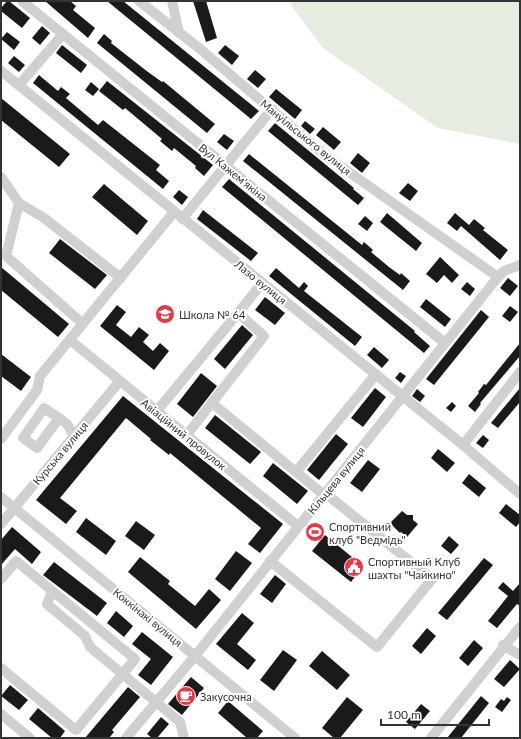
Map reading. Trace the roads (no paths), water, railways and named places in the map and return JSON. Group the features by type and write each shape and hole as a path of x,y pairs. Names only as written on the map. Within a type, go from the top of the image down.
{"street":[{"name":"Вул Кажем'якіна","path":"22,1 445,343"},
{"name":"Мануільського вулиця","path":"139,1 272,109 326,156 498,277"},
{"path":"172,1 180,33"},
{"path":"19,86 63,34"},
{"name":"Лазо вулиця","path":"1,71 178,216 403,396 520,494"},
{"path":"1,439 37,390 40,376 121,278 226,166 272,109"},
{"path":"1,177 19,203 44,218 121,278"},
{"path":"19,203 6,256 83,324"},
{"path":"498,277 504,271 520,264"},
{"name":"Кільцева вулиця","path":"126,738 195,656 498,277"},
{"path":"156,412 262,283"},
{"path":"186,436 264,336 238,313"},
{"name":"Авіаційний провулок","path":"70,340 119,382 298,526"},
{"path":"463,445 520,372"},
{"path":"296,472 376,374"},
{"name":"Курська вулиця","path":"1,524 119,382"},
{"path":"212,403 296,472 432,579 377,647 270,561"},
{"path":"59,418 67,424 74,436"},
{"name":"Коккінакі вулиця","path":"1,497 295,738"},
{"path":"1,579 16,561 135,659 69,738"},
{"path":"52,591 47,604 85,636 90,647 180,722 184,738"},
{"path":"431,738 520,627"},
{"path":"504,646 520,655"},
{"path":"1,668 76,730"},
{"path":"1,714 30,738"}],"place":[{"name":"Школа № 64","path":"165,314"},
{"name":"Спортивний клуб \"Ведмідь\"","path":"315,532"},
{"name":"Спортивный Клуб шахты \"Чайкино\"","path":"354,567"},
{"name":"Закусочна","path":"186,696"}]}
